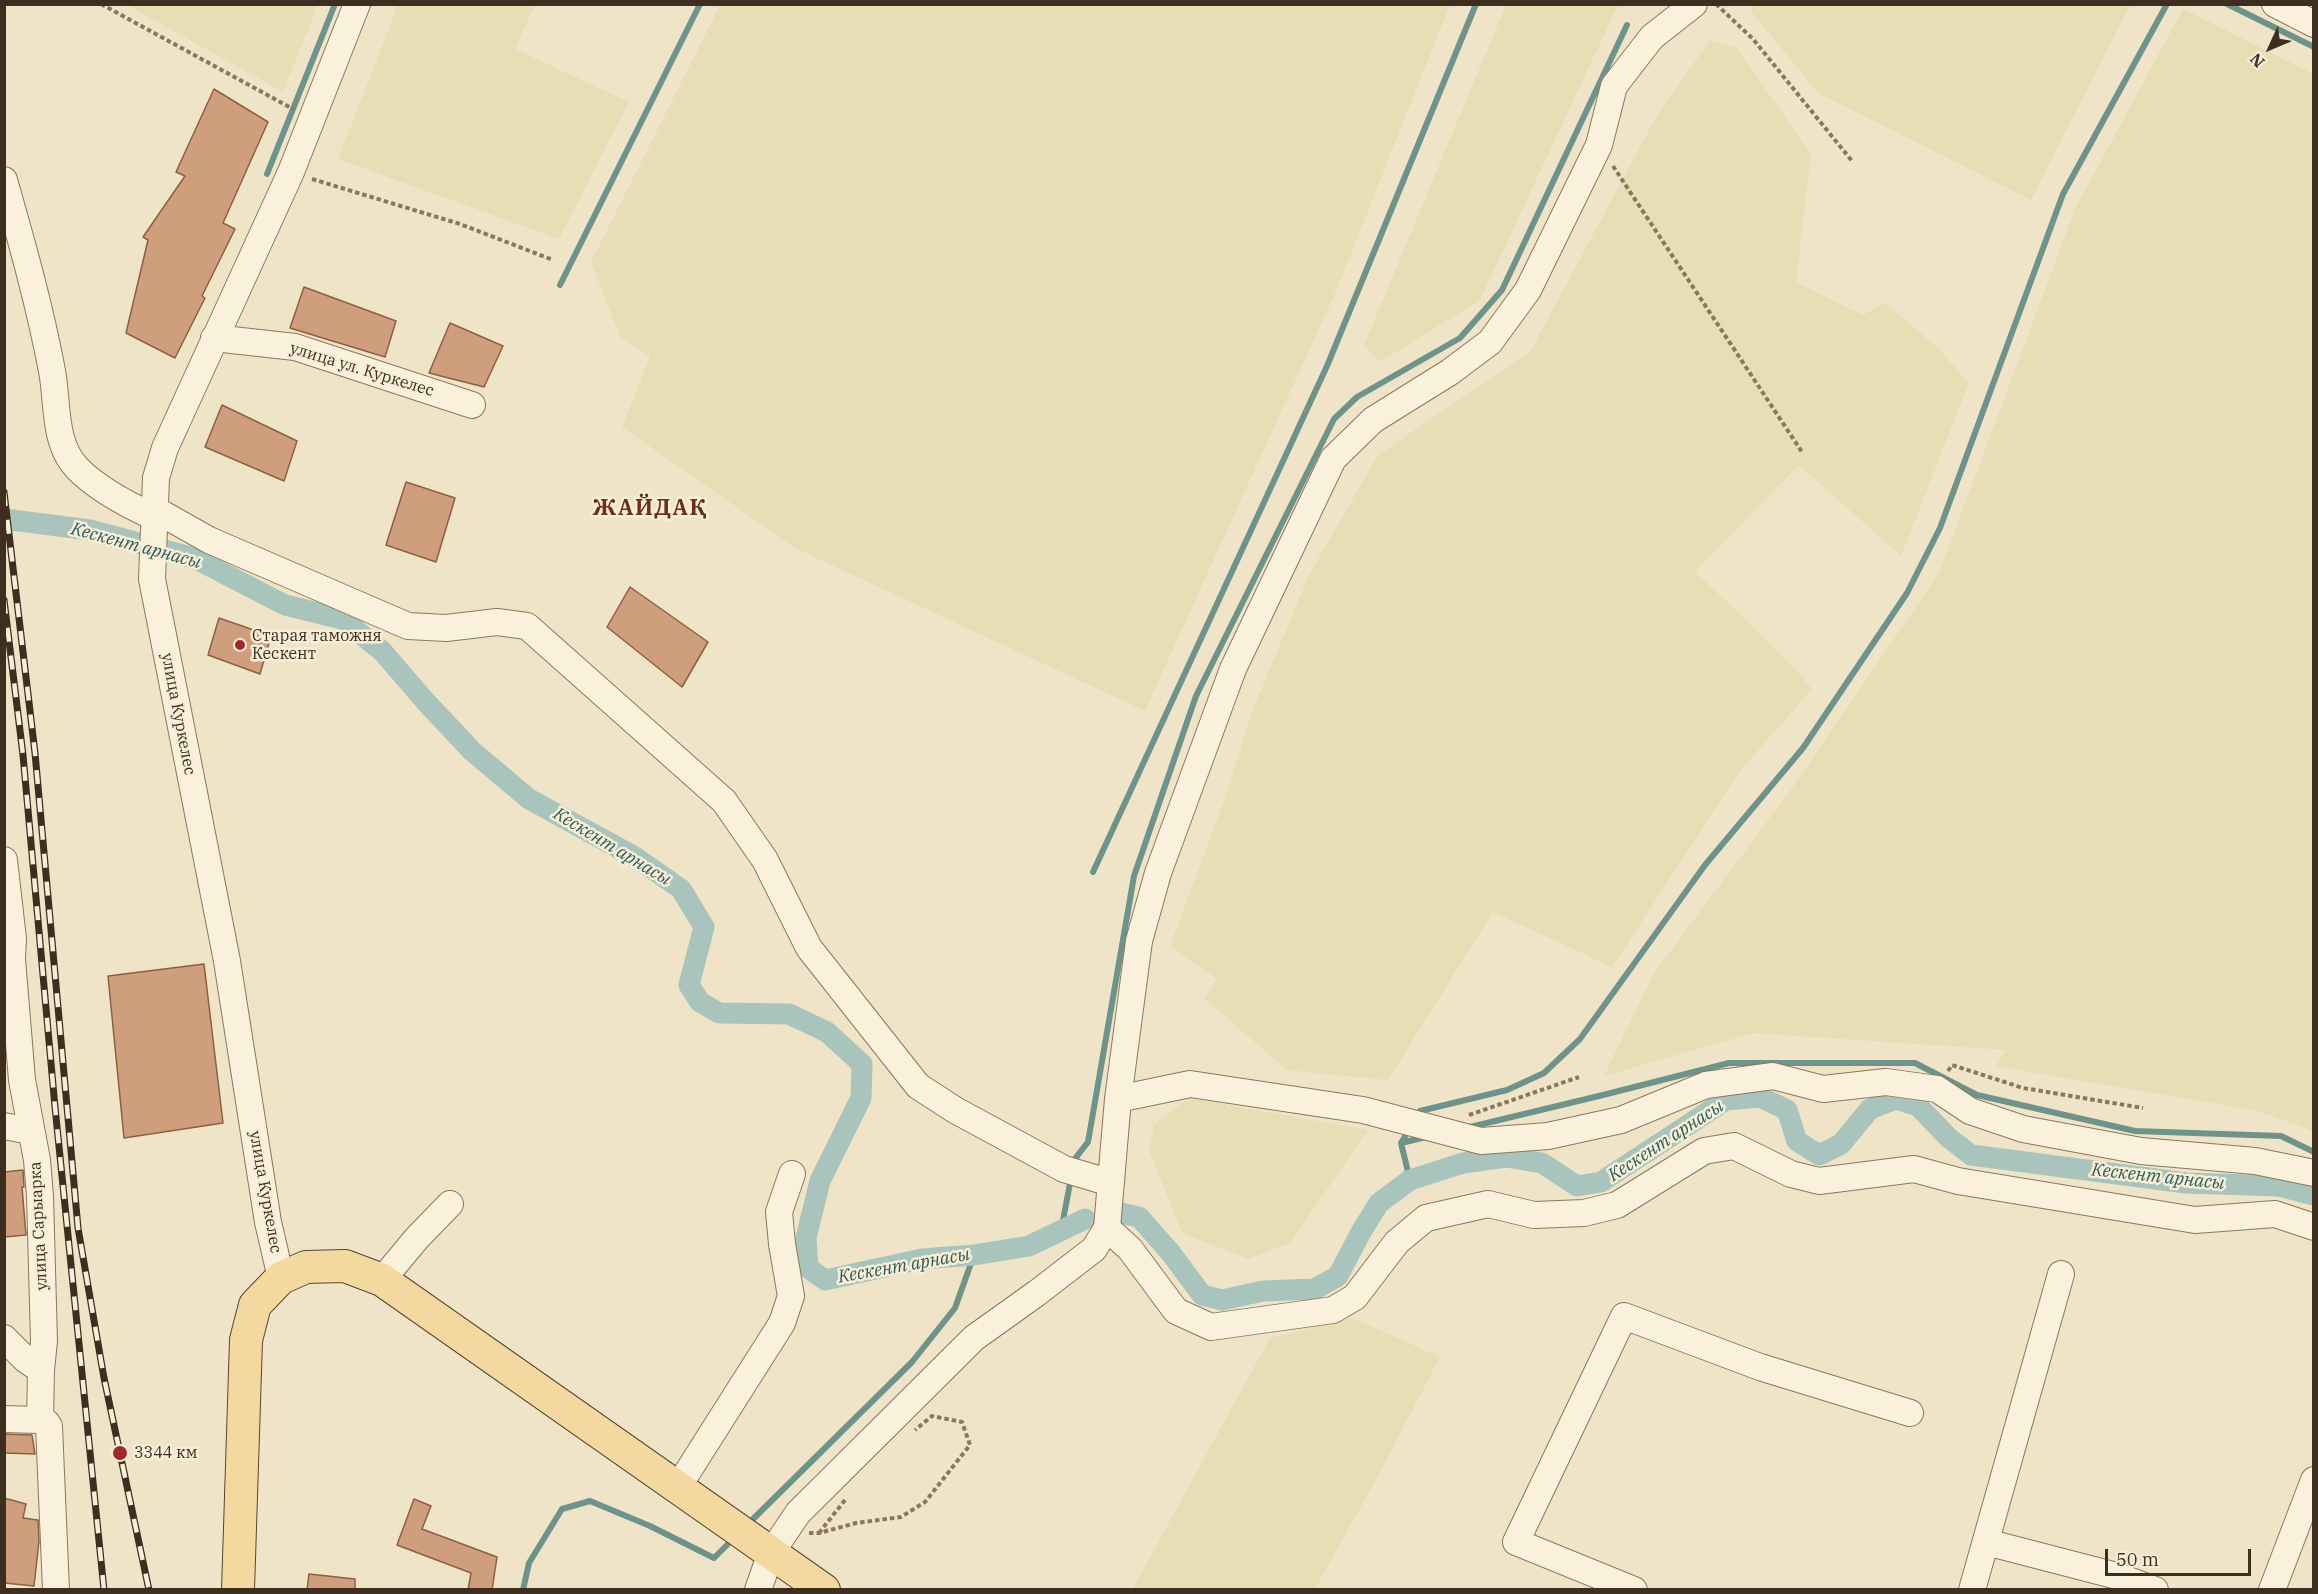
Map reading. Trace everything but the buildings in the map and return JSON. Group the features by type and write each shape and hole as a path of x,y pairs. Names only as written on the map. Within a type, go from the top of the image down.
{"main road":[{"path":"238,1590 246,1340 255,1305 281,1278 306,1267 345,1266 382,1280 678,1487 759,1537 824,1590"}],"street":[{"name":"улица Куркелес","path":"281,1278 268,1222 226,961 152,579 156,478 165,448 291,172 357,4"},
{"path":"758,1590 759,1537 798,1514 974,1338 1094,1249 1107,1228 1118,1099 1139,941 1158,873 1233,669 1333,459 1373,420 1450,372 1490,342 1528,290 1599,145 1614,86 1652,38 1694,4"},
{"path":"2275,4 2313,24"},
{"path":"4,180 53,373 58,420 64,447 76,467 99,486 154,521 209,540 408,626 446,628 497,622 528,626 724,801 765,860 809,948 918,1086 955,1110 1071,1172 1111,1183"},
{"name":"улица ул. Куркелес","path":"214,338 295,347 472,405"},
{"name":"улица Сарыарка","path":"4,860 13,939 12,959 21,1070 30,1131 37,1160 41,1214 44,1341 40,1420 49,1426 56,1590"},
{"path":"1118,1099 1190,1084 1363,1110 1481,1141 1548,1136 1621,1120 1706,1084 1773,1076 1823,1089 1886,1082 1937,1089 1970,1111 2023,1129 2141,1151 2255,1161 2313,1173"},
{"path":"4,1126 30,1131"},
{"path":"1107,1228 1130,1250 1176,1311 1211,1327 1332,1310 1355,1297 1397,1242 1425,1218 1488,1204 1534,1215 1584,1213 1617,1205 1704,1151 1734,1146 1791,1174 1820,1181 1914,1169 1958,1181 2194,1220 2275,1214 2313,1227"},
{"path":"678,1487 782,1323 790,1296 779,1212 792,1174"},
{"path":"382,1280 417,1238 450,1204"},
{"path":"1972,1590 2061,1274"},
{"path":"1634,1590 1516,1542 1624,1316 1760,1367 1910,1413"},
{"path":"4,1338 26,1360 41,1370"},
{"path":"4,1419 40,1420"},
{"path":"2272,1590 2313,1480"},
{"path":"1986,1542 2117,1576 2155,1590"}],"path":[{"path":"101,4 312,120"},
{"path":"1716,4 1753,39 1852,161"},
{"path":"1599,145 1802,452"},
{"path":"291,172 460,224 553,260"},
{"path":"1937,1089 1952,1065 2024,1088 2143,1107"},
{"path":"1431,1128 1580,1077"},
{"path":"759,1537 819,1533 856,1523 901,1517 925,1502 970,1445 962,1422 932,1416 914,1431"},
{"path":"819,1533 848,1496"}],"shaded area":[{"path":"1755,4 2130,5 2031,200 1818,93 1750,10"},
{"path":"127,5 318,5 283,92"},
{"path":"398,5 535,5 515,49 629,102 559,239 338,159"},
{"path":"720,5 1450,5 1337,289 1145,711 795,548 622,427 650,356 620,337 591,262"},
{"path":"1506,5 1618,5 1480,300 1380,362 1364,345"},
{"path":"2183,9 2313,74 2313,1131 2258,1111 1996,1066 2006,1050 1753,1033 1604,1076 1654,973 1792,788 1939,573 2075,209"},
{"path":"1710,40 1737,48 1811,154 1796,282 1863,315 1885,303 1937,347 1969,383 1901,556 1799,465 1695,571 1795,668 1812,689 1740,771 1612,967 1493,912 1388,1080 1287,1070 1204,998 1217,979 1170,946 1227,793 1252,712 1309,575 1378,455 1530,352 1656,117"},
{"path":"1188,1098 1368,1130 1290,1243 1248,1259 1182,1233 1149,1150 1154,1125"},
{"path":"1353,1318 1440,1357 1377,1478 1315,1589 1132,1590 1270,1338"}],"waterway":[{"path":"267,174 335,4"},
{"path":"560,285 700,4"},
{"path":"1093,872 1327,366 1476,4"},
{"path":"1417,1117 1420,1111 1507,1090 1544,1073 1580,1039 1705,865 1803,748 1907,593 1940,528 2063,194 2167,4"},
{"path":"2227,4 2314,47"},
{"path":"1073,1165 1074,1160 1088,1142 1134,876 1196,696 1334,419 1357,397 1460,338 1502,290 1627,25"},
{"name":"Кескент арнасы","path":"4,519 90,530 194,558 285,605 342,619 382,651 472,751 529,799 635,857 681,889 704,927 689,985 700,1002 719,1013 789,1014 827,1032 862,1064 861,1098 820,1181 806,1238 808,1268 825,1280 922,1259 974,1255 1029,1246 1085,1219"},
{"path":"1466,1128 1729,1063 1915,1063 1977,1095 2135,1131 2281,1136 2314,1152"},
{"name":"Кескент арнасы","path":"1121,1213 1139,1217 1170,1252 1202,1295 1222,1300 1263,1291 1315,1289 1338,1276 1379,1203 1410,1180 1463,1163 1506,1157 1542,1163 1577,1186 1601,1182 1726,1100 1760,1097 1787,1110 1797,1141 1819,1155 1841,1144 1870,1109 1896,1099 1918,1106 1949,1138 1971,1155 2186,1183 2279,1186 2314,1195"},
{"path":"1410,1128 1401,1143 1410,1180"},
{"path":"1401,1143 1426,1137"},
{"path":"1061,1231 1071,1178"},
{"path":"747,1525 912,1362 955,1308 974,1255"},
{"path":"523,1590 529,1563 562,1509 590,1501 650,1526 714,1558 734,1538"}],"railway":[{"path":"4,492 35,753 78,1228 104,1378 149,1590"},
{"path":"4,600 23,755 55,1107 104,1590"}],"place":[{"name":"Старая таможня Кескент","path":"240,645"},
{"name":"3344 км","path":"120,1453"}],"district":[{"name":"ЖАЙДАҚ","path":"650,509"}]}
